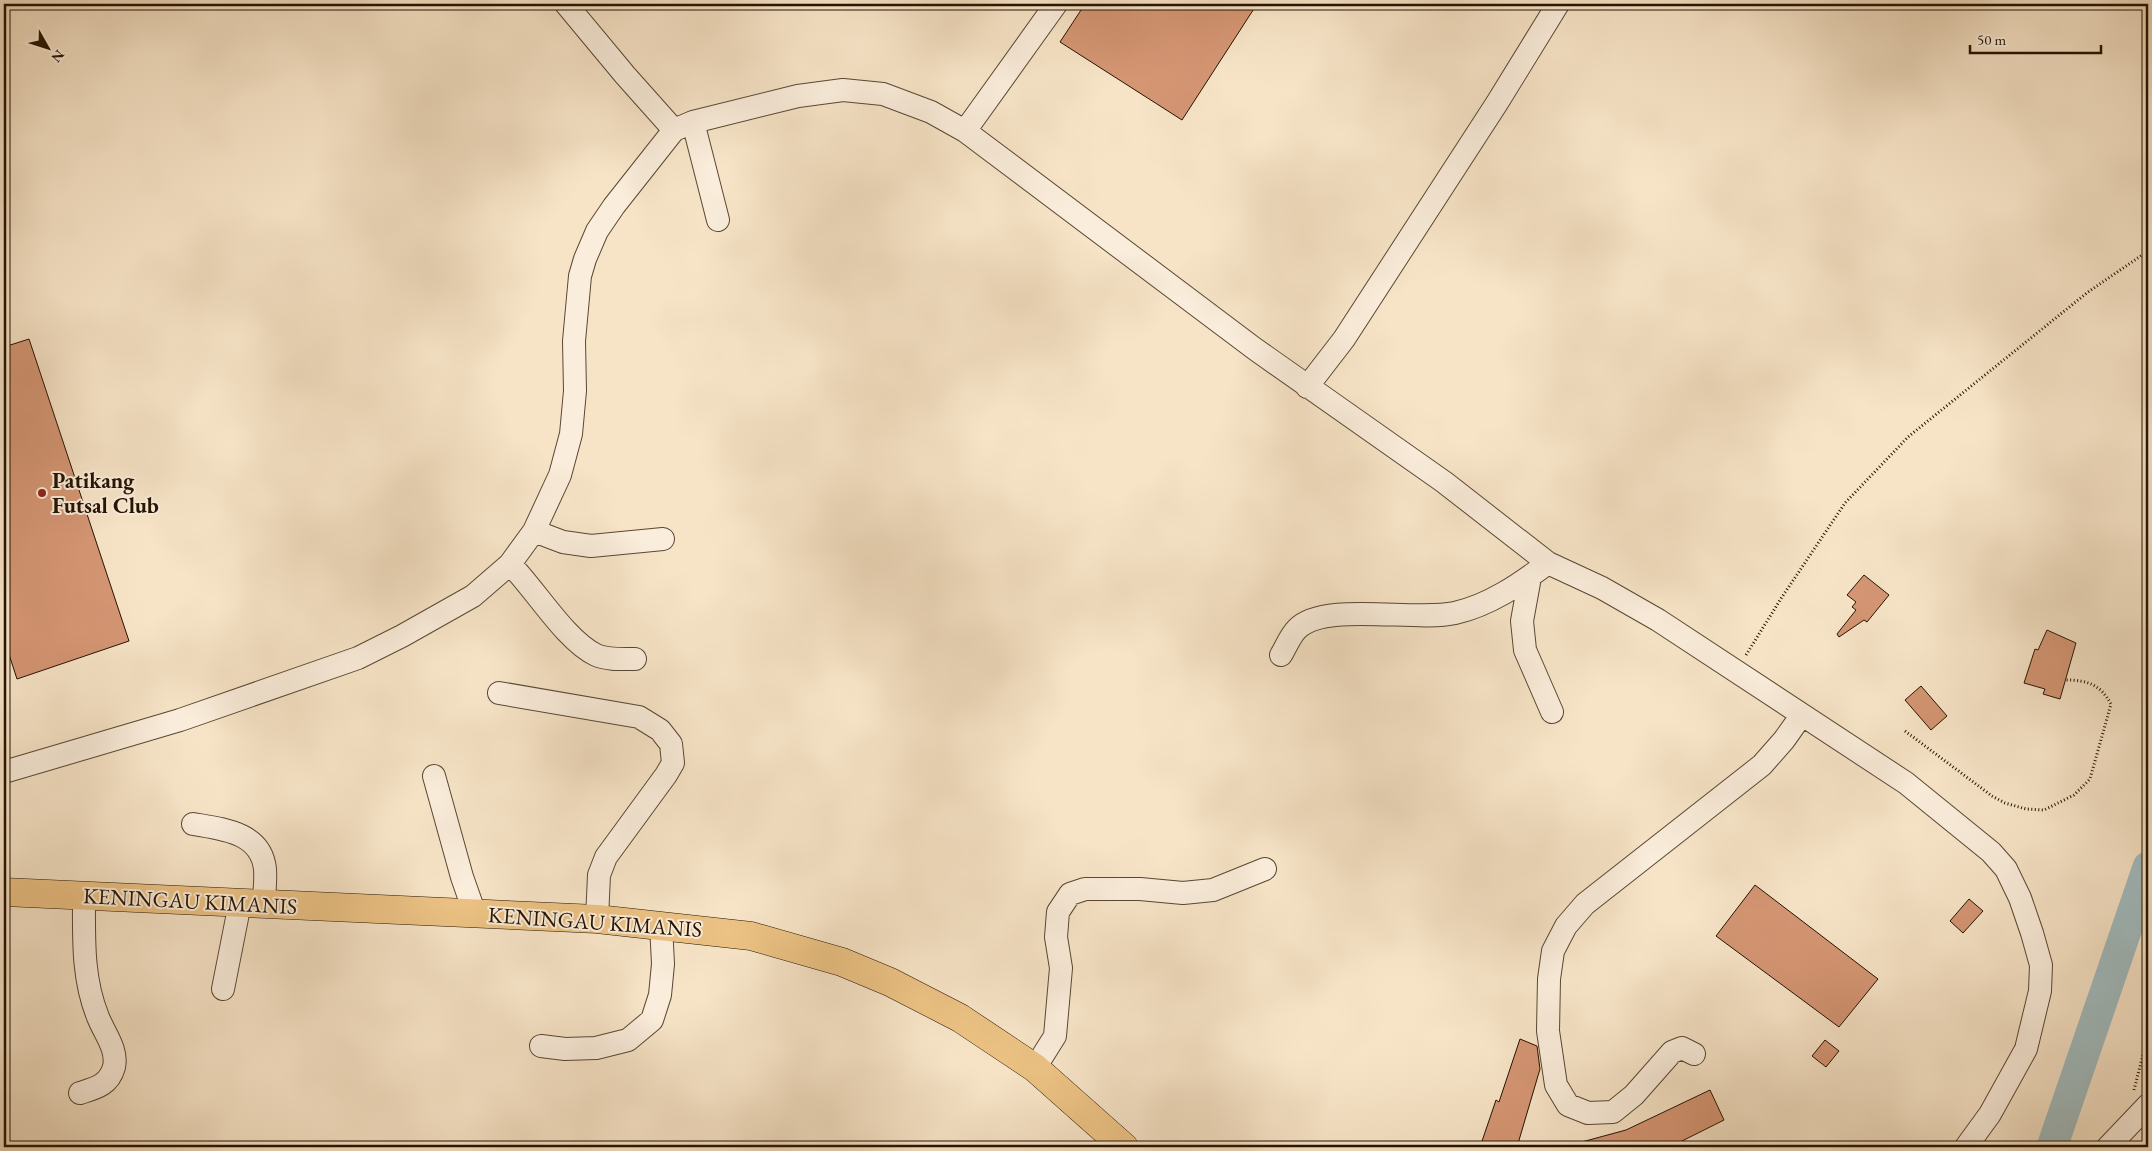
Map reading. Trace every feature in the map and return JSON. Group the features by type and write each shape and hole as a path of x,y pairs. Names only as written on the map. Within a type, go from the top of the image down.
{"main road":[{"name":"KENINGAU KIMANIS","path":"4,892 597,919 751,936 842,962 890,982 960,1018 1035,1068 1124,1147"}],"street":[{"path":"566,4 624,75 684,126 718,220"},
{"path":"965,130 1056,4"},
{"path":"1307,387 1349,331 1497,104 1558,4"},
{"path":"4,772 180,720 358,658 402,636 473,596 510,564 534,531 560,475 571,434 575,391 574,341 580,276 597,231 608,214 684,126 798,96 844,90 882,94 931,112 965,130 1307,387 1444,482 1548,563 1602,588 1658,620 1801,716 1906,783 1991,852 2006,868 2020,898 2040,965 2040,991 2026,1049 1990,1114 1966,1147"},
{"path":"534,531 563,542 591,546 663,540"},
{"path":"1281,656 1298,628 1312,619 1348,614 1379,616 1454,613 1512,590 1548,563"},
{"path":"510,564 525,579 561,625 589,650 596,655 606,658 634,659"},
{"path":"1530,577 1522,621 1525,650 1552,712"},
{"path":"500,693 639,717 660,730 671,744 673,763 606,856 599,875 597,919"},
{"path":"1694,1054 1682,1048 1672,1052 1634,1095 1613,1112 1588,1113 1568,1105 1556,1085 1548,1030 1549,979 1553,951 1566,926 1585,904 1762,765 1784,740 1801,716"},
{"path":"434,776 462,877 475,914"},
{"path":"193,824 240,833 260,852 265,869 223,990"},
{"path":"1035,1068 1055,1036 1061,968 1056,937 1058,912 1070,894 1085,889 1140,888 1183,893 1213,890 1265,869"},
{"path":"80,1093 104,1086 112,1074 114,1064 111,1044 98,1017 87,980 84,945 84,896"},
{"path":"541,1046 565,1049 596,1048 628,1040 652,1020 660,995 663,964 661,925"},
{"path":"2108,1147 2140,1101"}],"path":[{"path":"1736,672 1782,597 1846,503 1908,437 2088,292 2148,251"},
{"path":"1905,731 1971,782 1998,800 2026,809 2044,810 2074,795 2090,780 2111,704 2106,695 2096,686 2083,680 2066,680"},
{"path":"2140,1101 2142,1055 2148,1035"}],"building":[{"path":"1085,4 1257,4 1182,120 1060,42"},
{"name":"Patikang Futsal Club","path":"29,339 129,641 17,679 4,639 4,347"},
{"path":"1864,575 1889,595 1867,622 1864,620 1839,637 1837,634 1856,610 1852,607 1856,602 1847,595"},
{"path":"2047,630 2076,643 2060,699 2043,694 2045,689 2024,683 2035,649 2038,650"},
{"path":"1921,686 1947,716 1931,730 1905,700"},
{"path":"1755,885 1878,979 1839,1027 1716,936"},
{"path":"1969,899 1983,911 1963,933 1950,921"},
{"path":"1520,1039 1537,1046 1540,1069 1517,1147 1480,1147 1496,1100 1499,1102"},
{"path":"1825,1040 1839,1051 1826,1067 1812,1056"},
{"path":"1710,1090 1724,1120 1670,1147 1579,1147 1578,1143 1626,1130"}],"waterway":[{"path":"2052,1147 2148,867"}],"place":[{"name":"Patikang Futsal Club","path":"42,493"}]}
